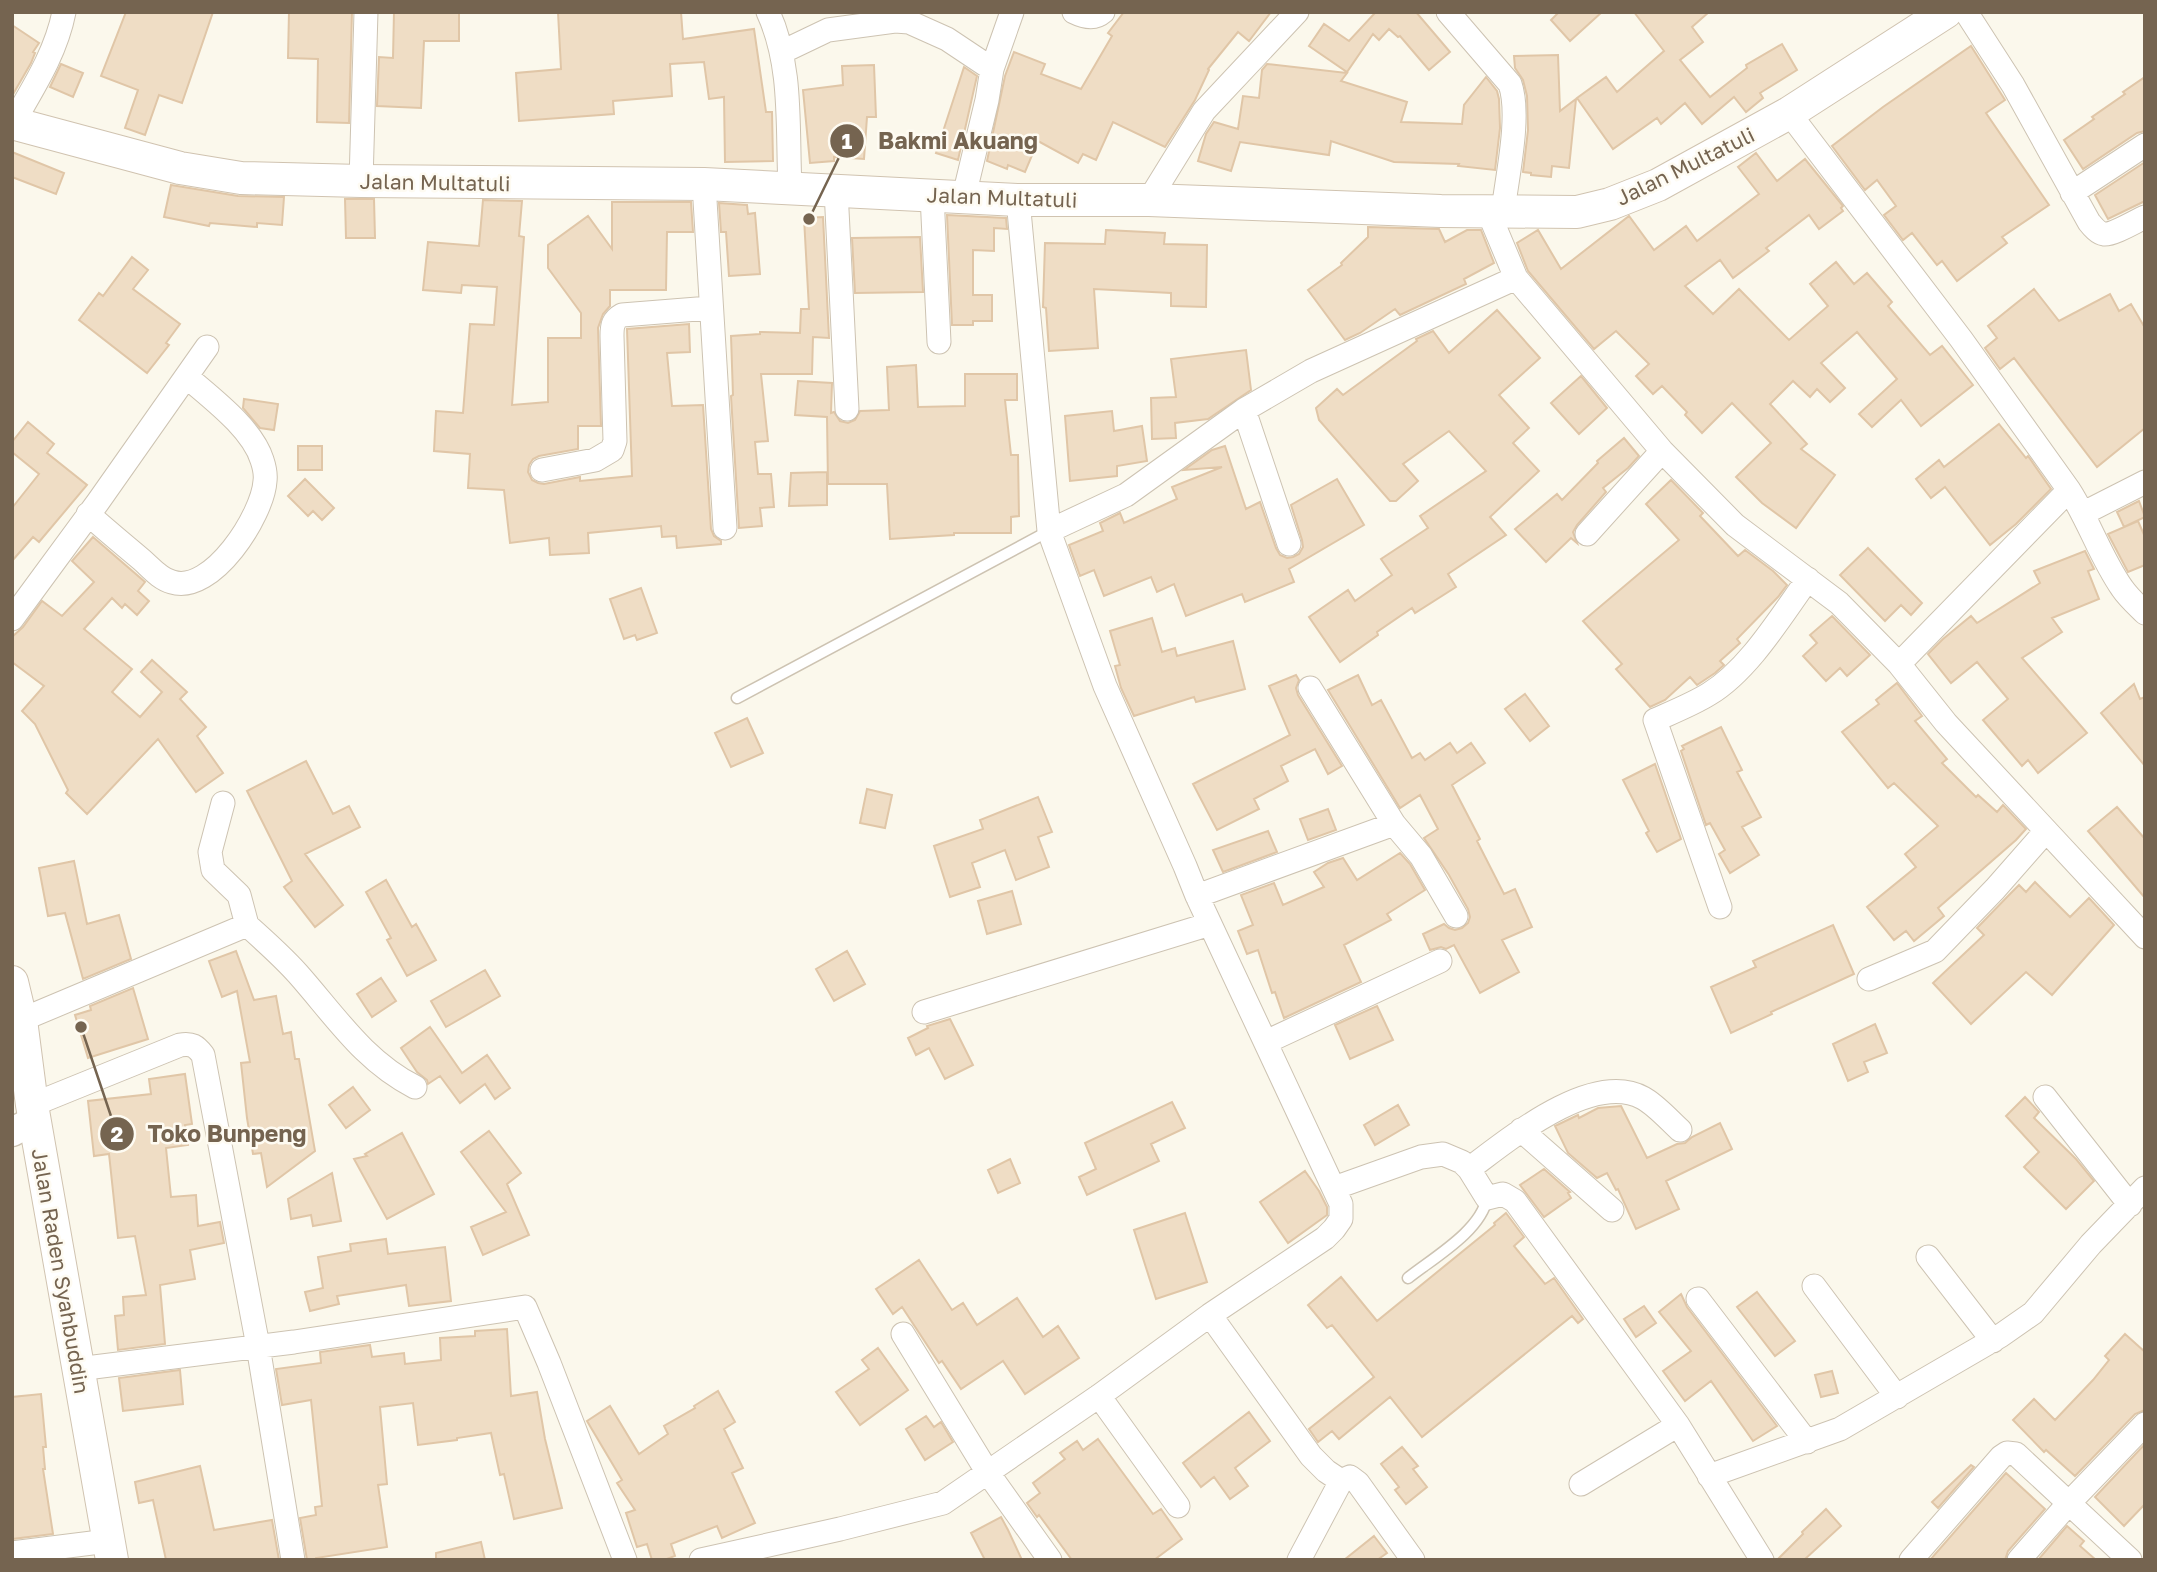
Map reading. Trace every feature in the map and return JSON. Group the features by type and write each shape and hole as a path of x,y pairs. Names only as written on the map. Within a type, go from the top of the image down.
{"main road":[{"name":"Jalan Multatuli","path":"13,123 180,168 229,176 361,181 704,184 1018,200 1149,200 1441,211 1577,212 1610,204 1657,185 1789,113 1946,12"},
{"name":"Jalan Raden Syahbuddin","path":"12,982 21,1020 26,1119 78,1369 110,1550"}],"street":[{"path":"13,123 42,72 60,32 64,12"},
{"path":"361,181 366,12"},
{"path":"768,12 782,52 790,187"},
{"path":"964,196 992,69 1012,12"},
{"path":"1074,12 1085,17 1097,17 1103,12"},
{"path":"1149,200 1205,111 1297,12"},
{"path":"1448,12 1510,84 1513,94 1515,112 1496,211 1516,278 1662,451 1735,525 1839,603 1899,664 1946,723 2145,937"},
{"path":"1966,12 2013,85 2090,222 2104,234 2112,233 2145,217"},
{"path":"782,52 828,30 895,21 909,22 947,39 992,69"},
{"path":"1789,113 1961,339 2069,490 2084,513 2123,590 2145,613"},
{"path":"2071,192 2145,145"},
{"path":"704,184 725,528"},
{"path":"835,190 847,410"},
{"path":"932,195 939,342"},
{"path":"701,1560 943,1503 1099,1396 1210,1315 1293,1261 1334,1229 1341,1219 1341,1204 1334,1188 1197,896 1105,686 1049,531 1018,200"},
{"path":"1049,531 1126,495 1244,410 1311,371 1516,278"},
{"path":"542,470 595,460 612,450 615,440 612,326 615,319 622,315 710,308"},
{"path":"12,619 207,347"},
{"path":"89,514 164,579 183,584 201,579 244,534 264,490 266,478 261,457 231,415 187,377"},
{"path":"1244,410 1289,544"},
{"path":"1587,534 1662,451"},
{"path":"2084,513 2145,482"},
{"path":"1899,664 2069,490"},
{"path":"1720,907 1655,720 1710,694 1735,672 1758,649 1808,579"},
{"path":"1310,688 1394,824 1421,856 1456,916"},
{"path":"223,803 210,852 213,870 239,895 247,925 297,973 362,1049 393,1076 415,1087"},
{"path":"1197,896 1394,824"},
{"path":"1869,979 1935,951 2046,831"},
{"path":"924,1012 1210,924"},
{"path":"21,1020 247,925"},
{"path":"1266,1042 1440,961"},
{"path":"26,1119 180,1045 189,1044 196,1047 203,1055 258,1346 293,1560"},
{"path":"1469,1170 1521,1130 1580,1098 1599,1092 1621,1091 1643,1098 1680,1130"},
{"path":"1709,1476 1840,1429 1993,1341 2033,1313 2091,1244 2137,1197 2045,1097"},
{"path":"1521,1130 1612,1210"},
{"path":"1334,1188 1431,1155 1443,1154 1455,1158 1469,1170 1487,1198 1503,1194 1515,1201 1678,1425 1762,1560"},
{"path":"1928,1257 1993,1341"},
{"path":"1814,1286 1897,1397"},
{"path":"1698,1299 1807,1442"},
{"path":"78,1369 525,1307 550,1363 625,1560"},
{"path":"1210,1315 1311,1456 1341,1481"},
{"path":"903,1334 988,1473 1050,1560"},
{"path":"1099,1396 1178,1506"},
{"path":"2019,1560 2068,1504 2145,1424"},
{"path":"1581,1485 1678,1425"},
{"path":"1911,1560 2007,1453 2016,1454 2131,1560 2145,1545"},
{"path":"1299,1560 1341,1481 1350,1477 1358,1483 1413,1560"},
{"path":"12,1553 110,1550"}],"lane":[{"path":"737,698 1049,531"},
{"path":"1408,1278 1467,1232 1479,1219 1487,1198"}],"building":[{"path":"126,12 213,12 182,103 159,95 145,135 125,128 138,90 101,76"},
{"path":"289,12 352,12 349,123 317,122 318,59 288,58"},
{"path":"394,12 459,12 459,41 424,41 421,108 377,106 379,57 393,58"},
{"path":"558,12 681,12 683,39 754,29 766,112 772,112 773,161 725,162 724,97 709,99 704,62 670,64 672,96 613,101 614,114 519,121 516,73 561,69"},
{"path":"1124,12 1271,12 1249,41 1238,32 1208,69 1195,100 1165,147 1113,122 1096,160 1083,154 1078,163 1038,141 1025,172 1008,165 1007,169 987,161 1005,76 1014,52 1045,64 1041,74 1081,89 1112,36 1108,33"},
{"path":"1372,12 1416,12 1450,52 1429,70 1400,36 1389,29 1379,40 1373,34 1347,72 1309,46 1324,24 1349,41 1374,14"},
{"path":"1559,12 1602,12 1570,41 1551,20"},
{"path":"1634,12 1709,12 1692,27 1703,42 1680,60 1710,97 1747,68 1746,65 1782,44 1797,70 1760,93 1763,98 1746,112 1734,97 1702,124 1685,103 1661,124 1657,118 1613,149 1577,98 1606,77 1617,92 1664,51"},
{"path":"12,25 39,43 12,96"},
{"path":"1971,46 2005,100 1986,113 2049,205 2002,237 2007,243 1957,281 1942,261 1937,265 1912,233 1903,240 1884,215 1896,206 1877,180 1865,190 1832,146"},
{"path":"1558,55 1560,111 1576,99 1569,168 1552,166 1551,177 1531,175 1523,172 1528,130 1527,96 1523,80 1515,68 1514,56"},
{"path":"61,64 83,73 73,97 50,87"},
{"path":"1267,64 1347,73 1341,81 1407,102 1401,122 1462,124 1464,105 1486,77 1497,91 1499,99 1500,128 1495,170 1458,166 1459,164 1394,162 1331,141 1329,155 1240,142 1231,171 1198,161 1206,134 1214,122 1238,129 1243,96 1259,98 1262,70"},
{"path":"874,65 876,117 867,117 864,159 834,157 834,161 810,163 803,90 843,85 842,66"},
{"path":"964,67 977,76 958,160 936,153"},
{"path":"2145,77 2145,131 2137,133 2083,169 2064,140"},
{"path":"12,152 64,173 56,194 12,177"},
{"path":"1756,153 1777,181 1805,159 1843,206 1843,211 1819,229 1809,215 1766,248 1769,251 1733,278 1720,260 1685,286 1713,314 1739,289 1789,340 1828,306 1810,284 1836,262 1854,284 1867,273 1892,302 1888,306 1930,355 1942,346 1973,385 1921,426 1901,400 1872,427 1859,414 1897,379 1857,332 1821,363 1845,388 1830,402 1817,389 1810,397 1793,381 1770,404 1807,444 1801,449 1835,475 1796,528 1762,503 1736,477 1771,443 1732,403 1702,433 1685,415 1687,412 1662,386 1653,394 1636,376 1649,364 1616,331 1594,349 1528,271 1517,243 1538,230 1561,269 1629,216 1654,250 1686,226 1697,241 1759,194 1738,167"},
{"path":"2145,162 2145,201 2108,219 2095,195"},
{"path":"171,185 238,196 284,197 282,225 257,223 257,227 210,223 209,226 164,217"},
{"path":"345,199 374,199 375,238 346,238"},
{"path":"483,200 522,201 519,236 524,237 512,405 548,402 548,338 581,338 581,313 548,268 548,245 588,216 612,249 612,202 691,202 693,232 667,232 666,290 610,290 610,306 603,314 598,328 601,426 578,426 578,449 539,456 533,459 528,472 532,480 544,484 580,477 580,481 632,476 627,329 689,324 690,352 667,353 672,406 703,405 711,529 721,544 677,548 676,536 662,537 661,526 588,533 589,553 550,555 549,538 510,543 504,490 468,488 470,454 434,451 436,411 463,413 470,324 494,325 497,287 462,285 461,293 423,290 428,242 479,246"},
{"path":"719,203 747,205 748,214 755,213 760,274 729,276 726,232 721,232"},
{"path":"947,215 1006,218 1007,229 994,228 994,251 973,250 973,295 992,295 992,321 952,325"},
{"path":"823,217 829,338 813,337 812,374 761,374 768,441 755,442 758,474 771,474 774,507 760,508 762,526 739,528 731,396 731,336 760,332 800,333 801,309 809,309 804,218"},
{"path":"1368,227 1439,229 1445,242 1467,230 1481,230 1494,263 1464,279 1466,284 1400,315 1395,309 1345,340 1308,290 1342,265 1368,237"},
{"path":"1106,230 1165,233 1164,244 1207,245 1206,307 1171,306 1171,293 1094,289 1098,348 1049,351 1046,308 1043,307 1045,243 1105,244"},
{"path":"920,237 923,292 855,293 852,238"},
{"path":"132,257 148,270 133,289 180,324 166,343 169,345 147,373 79,320 99,293 103,296"},
{"path":"2034,289 2059,321 2110,294 2119,311 2131,304 2145,328 2145,428 2097,467 2014,358 2000,369 1985,348 1997,338 1988,326"},
{"path":"1497,310 1540,358 1499,395 1529,428 1513,443 1539,471 1490,517 1506,535 1448,574 1456,587 1415,613 1412,608 1340,662 1309,617 1348,590 1355,601 1392,575 1381,559 1428,528 1420,516 1486,471 1449,431 1403,464 1418,481 1396,501 1390,501 1319,420 1316,408 1337,389 1343,395 1417,341 1416,339 1433,331 1449,353"},
{"path":"1246,350 1251,390 1208,419 1175,423 1176,438 1152,439 1151,398 1176,397 1171,359"},
{"path":"916,365 918,407 965,406 965,374 1017,374 1017,400 1005,400 1011,455 1018,455 1019,516 1011,517 1011,533 954,533 890,539 887,484 828,484 827,417 795,415 798,381 832,383 831,413 834,412 840,421 848,423 855,420 860,411 889,410 887,367"},
{"path":"1581,376 1607,408 1579,434 1551,403"},
{"path":"244,399 278,404 274,430 260,428 243,408"},
{"path":"1112,411 1114,431 1142,426 1147,461 1117,466 1117,476 1070,481 1065,416"},
{"path":"28,422 54,444 47,453 87,485 39,542 33,537 12,561 12,508 39,474 12,452 12,442"},
{"path":"1999,424 2026,458 2028,456 2051,489 2016,524 1990,545 1945,487 1931,498 1916,479 1939,460 1944,467"},
{"path":"1624,438 1639,456 1603,488 1606,492 1573,532 1577,543 1571,538 1546,562 1515,529 1557,494 1562,500 1597,461"},
{"path":"298,446 322,446 322,470 298,470"},
{"path":"1225,446 1246,509 1260,502 1280,555 1293,557 1299,554 1303,547 1291,505 1337,479 1364,525 1289,569 1294,582 1245,602 1242,594 1186,616 1174,584 1157,592 1151,577 1104,596 1094,570 1080,576 1069,545 1103,531 1100,523 1120,513 1124,523 1177,499 1172,487 1222,467 1184,470 1212,450"},
{"path":"827,472 827,505 789,506 791,473"},
{"path":"305,479 334,508 322,520 313,511 308,516 288,496"},
{"path":"1671,480 1703,513 1700,516 1738,556 1745,550 1787,585 1737,639 1740,643 1720,661 1724,665 1697,685 1690,677 1665,700 1650,707 1616,669 1622,664 1583,621 1679,540 1646,504"},
{"path":"2139,501 2145,517 2124,527 2117,512"},
{"path":"2138,521 2145,537 2145,565 2128,572 2108,534"},
{"path":"93,537 145,582 138,591 149,601 137,615 125,604 122,608 112,598 84,629 132,669 112,692 140,717 162,692 141,672 152,660 187,692 180,699 206,727 197,736 223,773 196,792 158,739 87,814 66,793 68,790 35,724 22,711 44,686 12,662 12,637 42,601 62,616 94,582 72,561"},
{"path":"1868,548 1922,603 1911,615 1901,605 1885,621 1840,575"},
{"path":"2085,551 2094,569 2088,571 2099,599 2052,618 2062,632 2022,658 2087,733 2038,773 2028,760 2022,766 1983,720 2008,699 1977,662 1951,683 1928,654 1971,616 1977,623 2040,583 2034,571"},
{"path":"641,588 657,633 637,640 635,635 624,639 610,599"},
{"path":"1832,616 1870,655 1847,676 1840,668 1826,681 1803,656 1817,643 1810,635"},
{"path":"1152,618 1162,652 1175,648 1177,656 1233,641 1245,689 1196,702 1194,697 1134,716 1121,688 1115,666 1120,665 1110,631"},
{"path":"1296,675 1299,680 1296,688 1298,695 1342,766 1328,774 1315,749 1281,766 1288,781 1254,799 1259,809 1217,830 1193,784 1290,735 1269,686"},
{"path":"1358,675 1372,705 1381,700 1412,758 1420,753 1425,760 1450,743 1457,753 1471,743 1485,763 1452,785 1504,894 1515,889 1532,927 1502,940 1519,972 1480,993 1454,945 1446,949 1441,947 1430,950 1423,934 1444,924 1455,930 1462,928 1470,917 1449,875 1424,838 1438,829 1420,795 1400,808 1328,690"},
{"path":"1897,683 1922,716 1915,721 1947,759 1942,763 1976,797 1978,795 1997,812 2003,805 2026,829 1938,908 1944,916 1914,941 1906,931 1894,940 1867,907 1916,867 1905,854 1938,826 1894,783 1888,788 1842,732 1879,704 1876,700"},
{"path":"2134,684 2140,699 2145,697 2145,766 2101,713"},
{"path":"1525,694 1549,726 1530,741 1505,709"},
{"path":"747,718 763,753 731,767 715,733"},
{"path":"1721,727 1742,770 1737,772 1761,817 1742,827 1759,855 1730,873 1719,854 1725,850 1710,823 1706,825 1681,751 1684,749 1682,746"},
{"path":"306,761 333,814 349,806 360,827 305,854 343,905 315,927 284,887 292,881 247,791"},
{"path":"1655,764 1681,839 1657,852 1623,780"},
{"path":"867,789 892,795 885,828 860,823"},
{"path":"1038,797 1052,832 1038,837 1049,867 1016,880 1005,850 972,863 980,887 950,897 934,846 983,829 980,820"},
{"path":"2117,807 2145,839 2145,898 2088,831"},
{"path":"1328,809 1336,830 1308,840 1300,819"},
{"path":"1268,831 1277,852 1223,872 1213,850"},
{"path":"1400,853 1410,864 1425,890 1387,914 1391,920 1344,945 1361,982 1284,1018 1275,992 1272,993 1258,950 1247,954 1238,931 1253,925 1241,895 1274,883 1283,905 1324,887 1314,872 1328,863 1343,858 1357,880"},
{"path":"74,861 87,924 119,915 131,959 83,979 65,913 48,916 39,868"},
{"path":"386,880 412,927 416,924 436,960 407,976 387,940 391,938 366,892"},
{"path":"2035,882 2070,917 2089,898 2114,925 2052,995 2026,972 1971,1024 1933,983 1984,935 1977,928 2019,885 2026,892"},
{"path":"1012,891 1021,924 987,934 978,901"},
{"path":"1833,925 1854,974 1731,1033 1711,987 1756,967 1753,961"},
{"path":"236,951 254,1000 276,996 283,1034 291,1032 295,1059 299,1059 315,1151 267,1187 261,1153 253,1154 247,1118 241,1063 250,1062 237,991 222,997 209,961"},
{"path":"847,951 865,984 834,1001 816,969"},
{"path":"485,970 500,996 446,1027 431,1001"},
{"path":"381,978 396,1001 372,1017 357,994"},
{"path":"133,988 148,1039 88,1058 75,1015 91,1010 90,1006"},
{"path":"1377,1006 1393,1040 1350,1059 1335,1025"},
{"path":"950,1019 973,1065 945,1079 929,1048 916,1055 908,1038 928,1028 927,1026"},
{"path":"1875,1024 1887,1053 1864,1062 1868,1072 1848,1081 1833,1044"},
{"path":"430,1027 462,1073 487,1055 510,1088 495,1099 485,1084 460,1103 440,1076 428,1084 401,1048"},
{"path":"185,1074 192,1124 185,1125 188,1145 166,1148 171,1197 196,1195 198,1226 220,1222 224,1243 190,1250 195,1279 160,1285 165,1344 118,1350 115,1316 124,1315 123,1297 146,1295 135,1236 118,1238 109,1154 94,1156 88,1101 151,1094 149,1079"},
{"path":"353,1087 370,1110 346,1128 329,1105"},
{"path":"2025,1097 2039,1112 2034,1118 2076,1159 2094,1181 2066,1209 2024,1167 2039,1152 2006,1116"},
{"path":"1172,1102 1185,1128 1151,1144 1159,1161 1087,1195 1079,1177 1096,1169 1085,1143"},
{"path":"1398,1105 1409,1125 1375,1145 1364,1125"},
{"path":"1621,1106 1647,1158 1685,1143 1720,1123 1732,1149 1666,1181 1679,1209 1636,1229 1618,1189 1616,1190 1607,1173 1597,1178 1568,1153 1555,1126 1598,1108"},
{"path":"489,1131 521,1173 507,1184 529,1235 483,1255 471,1227 506,1212 461,1152"},
{"path":"402,1133 434,1194 387,1219 354,1159 367,1156 365,1154"},
{"path":"1010,1159 1020,1183 998,1193 988,1170"},
{"path":"1544,1169 1570,1192 1568,1193 1571,1198 1544,1217 1520,1185"},
{"path":"1305,1171 1327,1207 1327,1215 1288,1243 1260,1202"},
{"path":"332,1173 341,1221 313,1226 311,1215 291,1219 288,1199"},
{"path":"1185,1213 1207,1282 1156,1299 1134,1230"},
{"path":"1506,1213 1524,1237 1514,1246 1545,1284 1554,1278 1583,1319 1578,1323 1572,1316 1422,1437 1390,1397 1339,1439 1332,1431 1318,1442 1309,1429 1374,1377 1332,1325 1327,1328 1308,1305 1341,1277 1377,1321 1495,1225"},
{"path":"386,1239 388,1254 445,1247 451,1301 409,1306 406,1285 337,1296 339,1304 310,1311 305,1292 323,1288 318,1257 351,1251 350,1244"},
{"path":"919,1260 952,1310 963,1303 977,1325 1017,1298 1043,1337 1058,1326 1079,1358 1025,1394 1003,1361 961,1389 942,1361 939,1363 902,1307 893,1314 876,1289"},
{"path":"1757,1292 1795,1341 1775,1356 1737,1307"},
{"path":"1681,1294 1687,1307 1777,1426 1753,1441 1711,1381 1685,1401 1663,1371 1691,1351 1659,1312"},
{"path":"1644,1306 1656,1323 1636,1337 1624,1319"},
{"path":"507,1329 511,1396 537,1392 562,1508 514,1519 504,1474 500,1475 491,1433 418,1445 413,1403 380,1407 387,1484 378,1485 387,1547 307,1560 300,1518 316,1515 315,1507 322,1506 311,1400 282,1405 276,1369 321,1363 320,1352 370,1345 372,1357 404,1353 405,1364 441,1360 440,1338 475,1336 475,1331"},
{"path":"2125,1334 2145,1352 2145,1410 2135,1414 2075,1476 2046,1450 2044,1452 2013,1420 2034,1399 2055,1420 2093,1380 2109,1360 2105,1356"},
{"path":"878,1348 908,1390 860,1425 836,1392 869,1369 862,1360"},
{"path":"180,1370 183,1404 123,1411 119,1378"},
{"path":"1832,1371 1838,1393 1821,1397 1815,1375"},
{"path":"718,1391 735,1422 724,1429 743,1468 732,1473 755,1523 722,1538 717,1526 671,1544 675,1556 652,1560 647,1544 637,1547 626,1513 635,1510 617,1483 622,1480 587,1421 610,1406 639,1454 668,1434 664,1426"},
{"path":"41,1394 46,1447 43,1447 43,1469 53,1534 12,1539 12,1397"},
{"path":"1249,1412 1270,1441 1235,1468 1248,1486 1230,1499 1214,1477 1201,1487 1183,1463"},
{"path":"926,1416 934,1427 941,1422 953,1442 925,1460 906,1429"},
{"path":"1098,1439 1153,1514 1161,1509 1182,1539 1154,1560 1072,1560 1027,1503 1040,1493 1033,1483 1065,1459 1060,1453 1077,1441 1083,1450"},
{"path":"2145,1444 2145,1504 2124,1526 2095,1497"},
{"path":"1402,1447 1418,1466 1413,1469 1427,1487 1406,1504 1395,1490 1399,1487 1381,1464"},
{"path":"1971,1465 1974,1467 1938,1508 1932,1502"},
{"path":"200,1466 214,1530 272,1520 279,1560 166,1560 153,1500 139,1503 135,1482"},
{"path":"2006,1473 2045,1509 2008,1551 2005,1560 1930,1560"},
{"path":"1826,1509 1841,1526 1804,1560 1777,1560 1802,1532"},
{"path":"1001,1517 1022,1560 985,1560 971,1533"},
{"path":"2067,1526 2084,1541 2080,1546 2096,1560 2038,1560"},
{"path":"1374,1536 1387,1553 1377,1560 1344,1560"},
{"path":"481,1542 485,1560 436,1560 436,1553"}],"place":[{"name":"Bakmi Akuang","path":"809,219"},
{"name":"Toko Bunpeng","path":"81,1027"}]}
